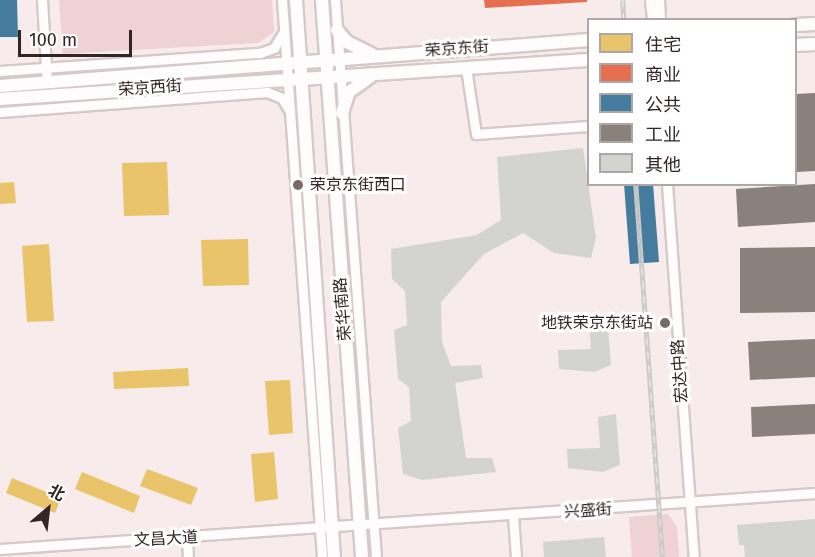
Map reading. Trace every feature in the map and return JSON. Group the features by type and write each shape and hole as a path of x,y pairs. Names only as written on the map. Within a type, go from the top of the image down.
{"main road":[{"name":"荣华南路","path":"296,0 323,392 326,528 334,557"},
{"name":"荣华南路","path":"322,0 336,229 362,557"},
{"path":"797,25 815,24"},
{"path":"337,30 347,42 373,54"},
{"name":"荣京东街","path":"301,62 373,54 587,40"},
{"path":"797,45 815,44"},
{"name":"荣京东街","path":"301,78 371,76 587,60"},
{"name":"荣京西街","path":"0,86 301,62"},
{"path":"342,113 349,92 371,76"},
{"name":"荣京西街","path":"0,99 287,77 301,78"}],"street":[{"path":"42,0 48,83"},
{"path":"282,0 312,424 326,528 322,557"},
{"path":"335,0 375,557"},
{"path":"650,0 652,18"},
{"path":"659,0 660,18"},
{"path":"0,71 261,53 274,48 284,31"},
{"path":"466,68 476,134 587,126"},
{"path":"0,112 267,92 282,98 290,111"},
{"name":"宏达中路","path":"667,186 694,557"},
{"path":"336,229 348,197"},
{"path":"312,424 323,392"},
{"name":"兴盛街","path":"360,525 690,504 815,493"},
{"path":"513,516 516,557"},
{"name":"文昌大道","path":"0,549 360,525"},
{"path":"187,538 188,557"}],"shaded area":[{"path":"59,0 272,0 274,32 258,43 63,54"},
{"path":"668,514 677,527 679,557 632,557 629,517"}],"building: 住宅":[{"path":"167,162 169,215 124,216 122,163"},
{"path":"14,182 16,203 0,204 0,183"},
{"path":"248,239 249,285 203,286 201,240"},
{"path":"49,244 54,321 27,322 22,246"},
{"path":"188,368 189,386 114,389 113,372"},
{"path":"290,380 293,433 269,435 265,381"},
{"path":"274,452 278,499 255,502 251,454"},
{"path":"147,469 198,488 191,505 140,486"},
{"path":"82,472 140,496 134,513 75,489"},
{"path":"12,478 61,498 55,513 6,493"}],"building: 商业":[{"path":"484,0 587,0 587,2 485,8"}],"building: 公共":[{"path":"0,0 17,0 18,37 0,37"},
{"path":"624,186 653,186 659,262 630,264"}],"building: 工业":[{"path":"815,93 815,171 797,172 797,94"},
{"path":"815,184 815,222 738,227 736,189"},
{"path":"815,247 815,312 740,313 740,248"},
{"path":"815,339 815,377 750,380 748,342"},
{"path":"815,404 815,434 752,437 751,407"}],"building: 其他":[{"path":"583,148 596,238 591,258 554,253 523,233 484,254 441,302 442,342 451,366 481,365 483,378 455,383 466,458 492,458 496,472 422,480 403,474 398,428 411,421 409,387 398,379 394,330 407,325 405,291 392,279 391,249 477,235 501,220 497,157"},
{"path":"607,315 611,365 594,372 559,369 558,350 591,349 589,318"},
{"path":"616,414 620,465 603,472 568,468 567,449 600,448 598,417"},
{"path":"815,519 815,557 745,557 744,545 739,545 737,525"},
{"path":"604,537 606,557 544,557 543,542"}],"railway":[{"path":"623,0 624,18"},
{"path":"636,186 663,557"}],"place":[{"name":"荣京东街西口","path":"298,185"},
{"name":"地铁荣京东街站","path":"665,323"}]}
